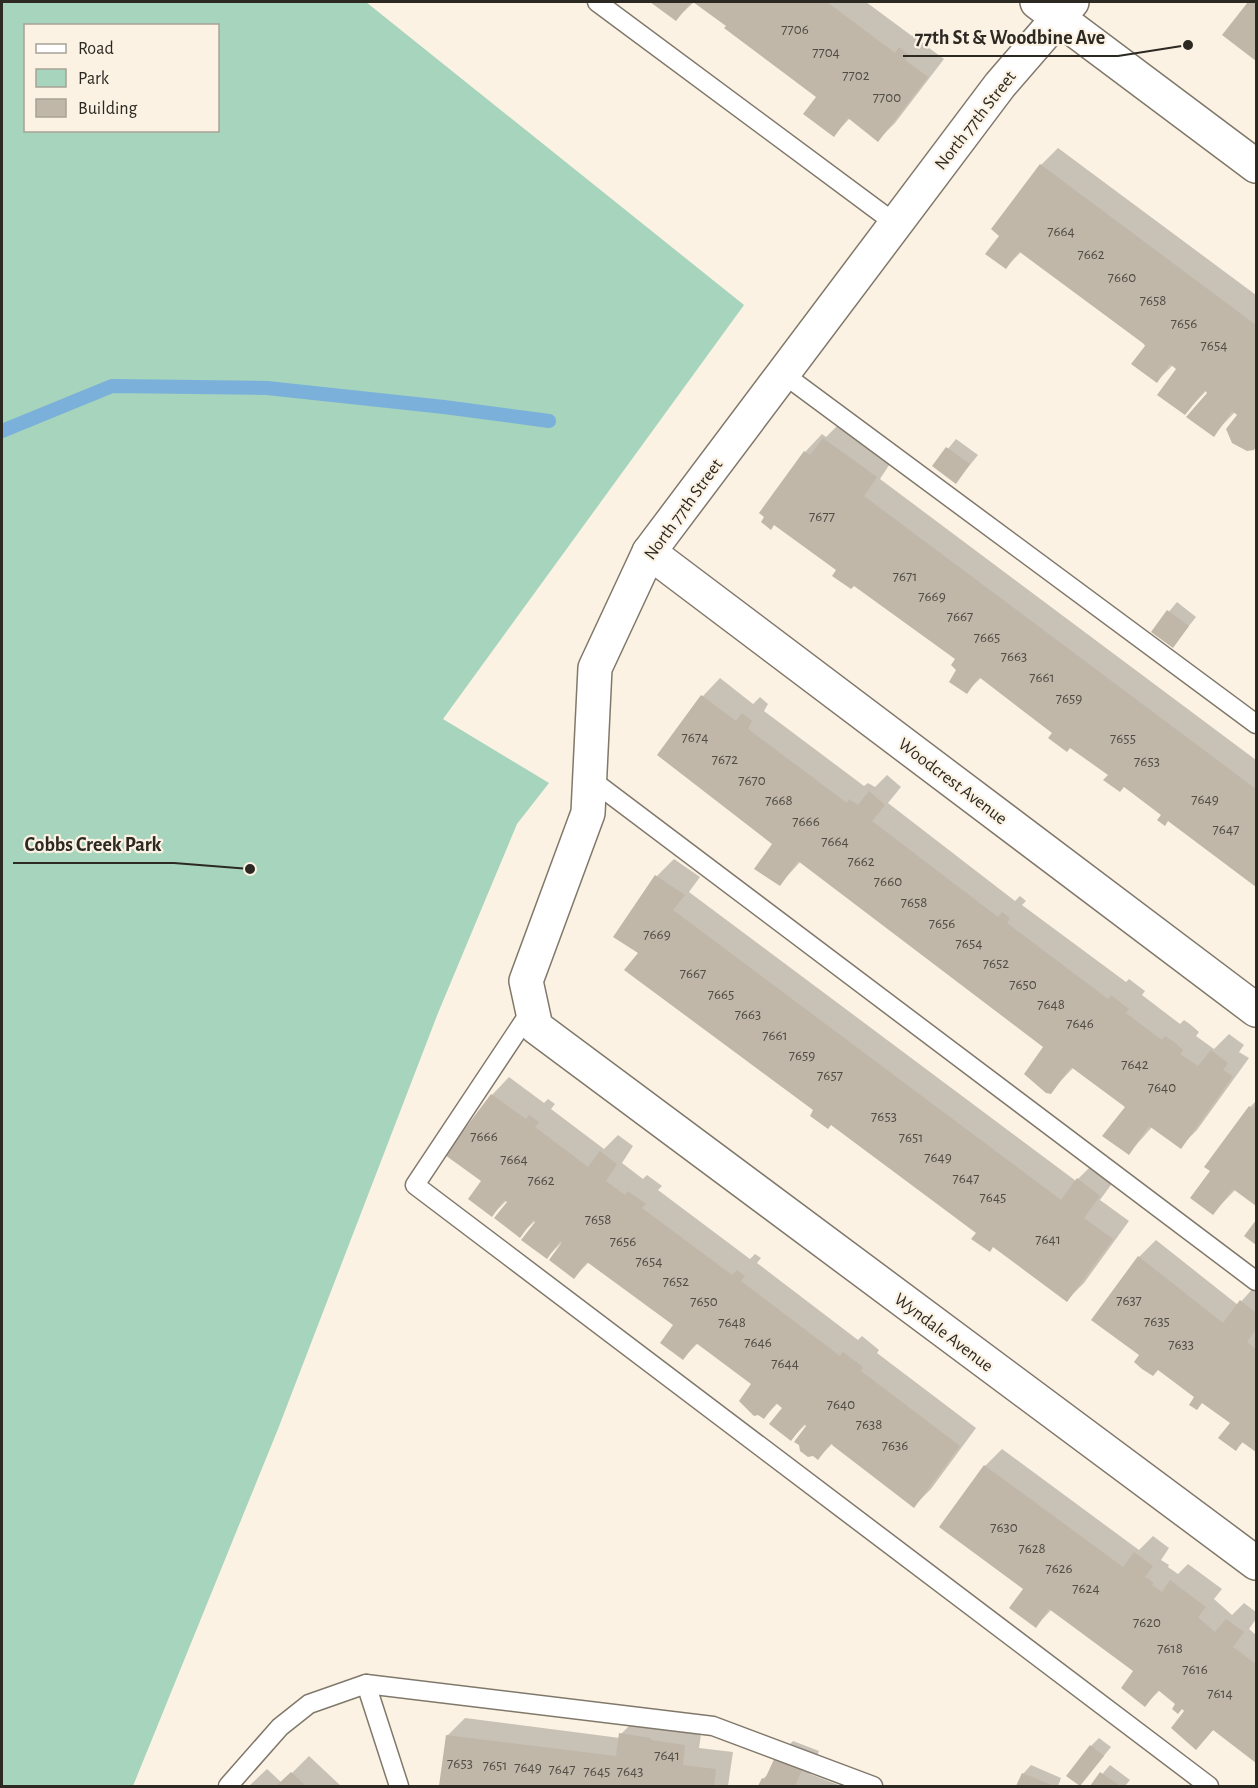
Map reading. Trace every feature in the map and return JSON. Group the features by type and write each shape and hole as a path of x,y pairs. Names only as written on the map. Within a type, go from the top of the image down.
{"street":[{"name":"North 77th Street","path":"632,1100 536,1027 526,981 588,813 595,668 649,552 1000,85 1056,7"},
{"path":"1056,7 1257,166"},
{"name":"Woodcrest Avenue","path":"649,552 1257,1010"},
{"name":"Wyndale Avenue","path":"632,1100 1257,1563"}],"lane":[{"path":"597,2 896,224"},
{"path":"782,373 1257,724"},
{"path":"590,778 1257,1281"},
{"path":"532,1009 416,1185 1209,1786"},
{"path":"228,1786 280,1728 309,1704 366,1684 713,1726 873,1786"},
{"path":"366,1684 399,1786"}],"green space":[{"path":"2,2 366,2 744,305 443,719 549,783 517,824 438,1013 278,1429 133,1786 2,1786"}],"building":[{"path":"650,2 691,2 676,21"},
{"path":"693,2 827,2 895,53 899,47 909,55 905,60 928,77 878,142 848,118 834,137 803,114 816,97"},
{"path":"1248,2 1256,2 1256,61 1222,35"},
{"path":"1040,164 1256,325 1256,446 1254,450 1247,451 1232,443 1226,429 1237,415 1232,411 1214,437 1186,417 1207,393 1205,390 1185,415 1157,395 1176,369 1170,364 1157,383 1131,364 1145,346 1144,344 1019,251 1006,269 985,254 999,236 991,229"},
{"path":"823,438 877,477 864,496 1256,789 1256,887 1168,821 1165,826 1157,820 1161,815 1124,787 1120,792 1103,780 1108,775 1070,748 1067,752 1048,738 1052,733 979,677 967,694 949,682 956,670 951,665 955,659 854,586 851,589 832,576 836,570 774,525 771,530 761,522 764,517 759,513 804,451 810,455"},
{"path":"946,447 970,464 956,484 932,466"},
{"path":"1167,610 1189,626 1173,648 1151,632"},
{"path":"701,695 736,721 742,713 752,721 748,729 847,803 849,799 858,805 869,791 885,805 872,821 998,917 1002,912 1010,918 1007,923 1108,999 1111,995 1129,1009 1126,1013 1162,1040 1165,1036 1174,1042 1183,1050 1180,1054 1198,1066 1211,1050 1228,1063 1223,1070 1233,1076 1181,1149 1149,1126 1129,1155 1102,1136 1125,1107 1071,1067 1051,1094 1046,1093 1024,1074 1043,1047 798,861 780,886 754,869 772,844 657,755"},
{"path":"655,875 685,895 673,910 1061,1200 1077,1178 1100,1196 1084,1218 1113,1239 1067,1302 993,1247 990,1252 971,1239 976,1233 831,1125 828,1129 810,1116 813,1110 624,970 638,953 613,937"},
{"path":"491,1094 526,1119 529,1115 539,1122 535,1127 588,1167 600,1151 617,1164 606,1181 625,1195 628,1191 646,1204 642,1208 732,1275 737,1270 745,1276 741,1281 840,1356 843,1352 863,1367 861,1371 960,1446 914,1508 833,1444 830,1444 818,1460 800,1451 799,1445 794,1442 806,1426 804,1424 791,1441 769,1424 782,1408 776,1403 764,1419 758,1415 754,1416 739,1401 751,1384 696,1343 683,1360 660,1343 673,1325 587,1262 574,1279 549,1260 562,1242 560,1241 547,1259 521,1240 535,1222 533,1220 520,1238 494,1218 507,1202 504,1200 492,1217 468,1199 481,1181 445,1155"},
{"path":"1256,1104 1256,1206 1233,1189 1213,1215 1190,1198 1210,1171 1204,1167 1249,1106 1253,1109"},
{"path":"1256,1220 1256,1245 1244,1236"},
{"path":"1138,1256 1223,1323 1240,1300 1256,1313 1256,1329 1247,1342 1256,1349 1256,1452 1242,1442 1236,1451 1218,1438 1230,1423 1202,1403 1197,1410 1189,1405 1194,1397 1158,1370 1153,1376 1142,1369 1134,1362 1139,1355 1091,1320"},
{"path":"984,1465 1123,1567 1134,1552 1153,1566 1145,1577 1154,1583 1152,1585 1162,1592 1170,1580 1206,1607 1198,1617 1215,1632 1226,1619 1244,1632 1233,1647 1256,1664 1256,1763 1213,1730 1196,1750 1171,1728 1184,1711 1182,1709 1178,1714 1172,1709 1175,1704 1158,1690 1145,1707 1121,1688 1133,1671 1049,1609 1036,1628 1009,1608 1023,1589 939,1527"},
{"path":"619,1733 685,1745 683,1765 716,1769 714,1786 439,1786 446,1735 616,1756"},
{"path":"1090,1745 1104,1756 1080,1786 1066,1776"},
{"path":"775,1757 803,1768 795,1786 758,1786 762,1778 765,1779"},
{"path":"291,1772 306,1786 276,1786"},
{"path":"1100,1772 1120,1786 1090,1786"},
{"path":"1022,1773 1054,1786 1016,1786"}],"waterway":[{"path":"2,431 112,386 267,388 549,421"}],"place":[{"name":"77th St & Woodbine Ave","path":"1188,45"},
{"name":"Cobbs Creek Park","path":"250,869"}]}
